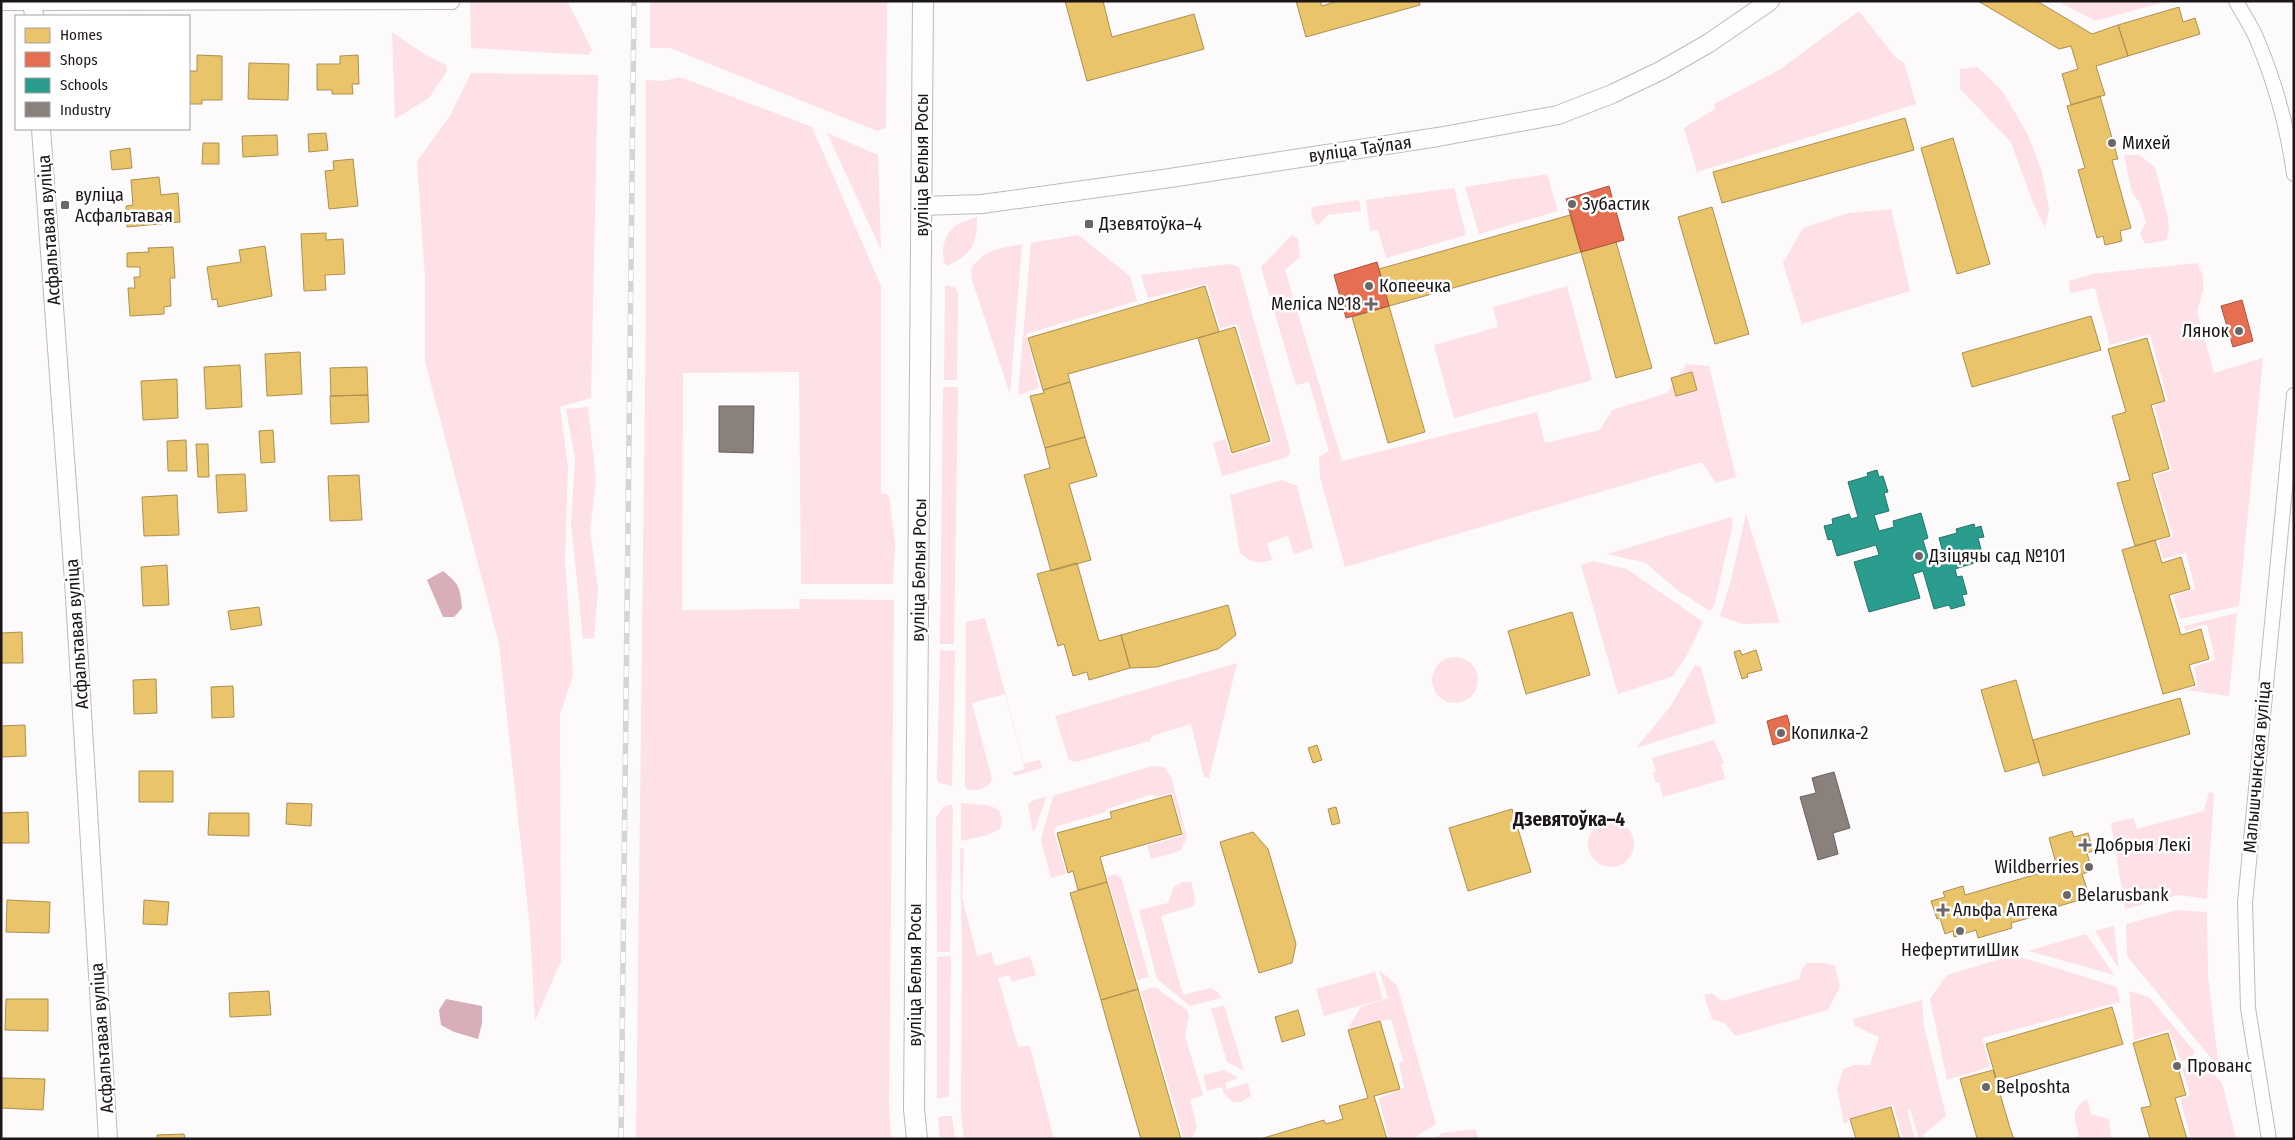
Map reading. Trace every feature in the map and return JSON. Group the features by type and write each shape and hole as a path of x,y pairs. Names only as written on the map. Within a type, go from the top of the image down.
{"main road":[{"name":"вуліца Белыя Росы","path":"917,1139 914,1100 923,1"}],"street":[{"path":"32,1 34,15"},
{"path":"1,3 32,1 452,2"},
{"name":"вуліца Таўлая","path":"922,206 982,204 1151,181 1438,137 1558,115 1612,94 1662,70 1709,43 1770,1"},
{"path":"2236,1 2258,41 2274,89 2292,157 2294,174"},
{"name":"Асфальтавая вуліца","path":"41,130 74,580 108,1139"},
{"name":"Малышчынская вуліца","path":"2269,1139 2248,1008 2245,903 2294,395"}],"shaded area":[{"path":"470,1 567,1 592,50 588,55 471,48"},
{"path":"650,1 887,1 886,128 877,131 670,48 650,48"},
{"path":"2057,1 2168,1 2095,21"},
{"path":"1859,11 1896,58 1904,63 1916,104 1697,172 1684,128 1715,109 1714,104 1779,70"},
{"path":"392,32 424,54 446,65 447,71 429,98 395,119"},
{"path":"1978,67 2003,92 2028,135 2042,172 2049,209 2045,228 2033,203 2011,142 1960,89 1960,69"},
{"path":"471,73 598,75 591,398 560,407 568,468 565,562 573,676 560,714 561,961 535,1021 530,928 499,644 425,361 425,277 417,161 450,116"},
{"path":"680,77 812,127 881,286 881,493 889,495 895,543 893,584 801,584 799,372 683,373 682,610 799,609 800,599 894,600 889,1105 891,1139 636,1139 646,309 646,80 664,81"},
{"path":"827,133 878,155 881,250"},
{"path":"2124,155 2139,155 2155,167 2167,213 2169,227 2167,240 2145,244 2140,234 2146,222 2140,203 2132,193"},
{"path":"1547,174 1558,211 1479,234 1465,187"},
{"path":"1454,188 1466,235 1386,258 1378,230 1370,231 1366,200"},
{"path":"1359,200 1361,211 1328,215 1317,226 1312,217 1311,207"},
{"path":"1891,209 1910,291 1802,324 1783,263 1803,228 1849,213"},
{"path":"977,217 976,234 971,248 967,254 946,266 943,250 945,240 951,230 962,222"},
{"path":"1078,235 1130,276 1137,301 1026,334 1039,388 1018,395 1031,243"},
{"path":"1292,235 1298,239 1300,257 1285,270 1342,461 1537,412 1545,443 1600,430 1612,410 1667,393 1686,364 1709,366 1736,477 1716,483 1702,462 1345,567 1320,477 1319,457 1329,451 1309,382 1296,385 1261,267"},
{"path":"1022,244 1010,394 972,280 971,269 976,262 993,250"},
{"path":"2197,263 2203,275 2203,291 2197,311 2214,373 2263,358 2239,606 2180,619 2173,596 2195,589 2186,553 2163,559 2158,541 2173,536 2155,475 2172,470 2154,406 2168,401 2150,334 2110,345 2095,288 2070,293 2069,281 2092,274"},
{"path":"1230,264 1239,267 1290,454 1285,458 1222,476 1213,443 1225,439 1231,455 1273,443 1237,324 1220,328 1207,284 1148,298 1141,275"},
{"path":"945,285 954,287 958,293 957,380 944,380"},
{"path":"1567,286 1592,380 1454,418 1434,345 1498,327 1493,307"},
{"path":"943,387 958,387 954,644 940,644"},
{"path":"588,407 596,481 590,530 598,590 594,638 583,639 571,523 575,459 566,409"},
{"path":"1281,480 1297,486 1313,548 1294,554 1288,536 1267,543 1272,560 1262,562 1251,561 1240,553 1230,495"},
{"path":"1746,514 1780,623 1742,624 1720,616 1731,580"},
{"path":"1731,517 1733,524 1714,606 1710,611 1677,590 1646,563 1607,554"},
{"path":"1593,561 1627,569 1703,622 1687,655 1673,676 1618,694 1581,565"},
{"path":"443,571 456,583 460,591 462,608 454,617 443,617 427,580"},
{"path":"2237,613 2229,696 2186,690 2198,686 2194,667 2215,660 2207,624 2185,631 2184,626"},
{"path":"985,618 1024,763 1040,760 1042,768 1014,776 1013,772 1025,769 1005,694 972,703 992,779 985,788 967,790 965,786 966,622"},
{"path":"940,650 955,651 952,786 939,783 937,779"},
{"path":"1455,657 1468,661 1474,667 1478,680 1474,693 1468,699 1455,703 1442,699 1436,693 1432,680 1436,667 1442,661"},
{"path":"1237,663 1209,778 1204,777 1191,724 1152,736 1150,741 1075,762 1069,760 1055,716"},
{"path":"1695,665 1701,667 1716,723 1636,748 1670,707"},
{"path":"1714,740 1724,763 1721,764 1725,779 1663,797 1659,782 1656,783 1653,773 1656,772 1652,758"},
{"path":"1152,766 1164,767 1171,777 1187,837 1180,851 1151,859 1147,846 1184,835 1172,793 1155,797 1153,794 1107,809 1106,812 1057,826 1054,831 1066,874 1051,878 1041,840 1053,796"},
{"path":"2209,792 2214,794 2207,899 2179,895 2125,909 2111,823 2133,818 2137,829 2204,811"},
{"path":"1047,796 1033,832 1028,805 1034,800"},
{"path":"961,803 988,805 999,810 1002,820 1000,829 988,835 961,841"},
{"path":"952,805 953,809 950,952 937,952 936,818 943,807"},
{"path":"1611,821 1624,825 1630,831 1634,844 1630,857 1624,863 1611,867 1598,863 1592,857 1588,844 1592,831 1598,825"},
{"path":"960,848 964,849 962,897 977,956 991,952 995,966 1030,956 1036,975 1012,982 1009,975 998,978 1018,1047 1030,1046 1054,1139 964,1139 961,1113 962,953"},
{"path":"1115,874 1121,877 1149,977 1138,980 1107,877"},
{"path":"1182,882 1191,882 1195,897 1194,906 1161,916 1183,995 1211,988 1218,992 1221,998 1190,1006 1157,979 1139,910 1168,903 1174,887"},
{"path":"2177,910 2207,912 2208,976 2219,1068 2127,956 2126,924"},
{"path":"2114,926 2119,969 2095,931"},
{"path":"2086,934 2114,975 2028,951"},
{"path":"2014,955 2117,987 2120,1002 1982,1038 1990,1067 1947,1080 1930,999 1947,975"},
{"path":"951,956 949,1096 937,1099 937,957"},
{"path":"1807,963 1824,963 1835,966 1840,986 1828,1010 1735,1036 1726,1024 1712,1019 1704,995 1711,993 1722,1001 1799,979 1802,969"},
{"path":"1379,970 1397,985 1436,1124 1413,1139 1389,1139 1379,1098 1404,1088 1399,1063 1403,1061 1391,1019 1348,1028 1361,1007 1388,998"},
{"path":"1375,972 1383,999 1324,1016 1316,989"},
{"path":"1155,987 1187,1010 1189,1016 1185,1036 1203,1095 1190,1100 1197,1127 1191,1139 1184,1139 1141,991"},
{"path":"2129,991 2149,997 2195,1052 2190,1059 2181,1061 2169,1030 2134,1040"},
{"path":"446,999 482,1006 482,1023 478,1039 454,1032 441,1025 439,1010"},
{"path":"1922,1000 1924,1026 1946,1116 1923,1135 1924,1139 1919,1139 1910,1109 1907,1110 1915,1139 1903,1139 1893,1105 1848,1119 1848,1122 1844,1124 1837,1088 1843,1069 1854,1065 1870,1065 1879,1037 1855,1026 1853,1019"},
{"path":"1224,1005 1244,1071 1227,1062 1211,1009"},
{"path":"2193,1065 2208,1068 2222,1083 2236,1139 2191,1139 2180,1099 2190,1095 2182,1068"},
{"path":"1224,1070 1238,1078 1225,1083 1227,1089 1248,1083 1251,1096 1241,1102 1233,1102 1224,1094 1222,1087 1207,1091 1203,1075"},
{"path":"2087,1099 2091,1114 2109,1119 2111,1139 2069,1139 2079,1136 2075,1115 2081,1103"},
{"path":"952,1116 955,1139 940,1139 938,1118"},
{"path":"1475,1129 1479,1139 1434,1139 1442,1133"}],"building: Homes":[{"path":"1065,1 1103,1 1112,37 1194,14 1204,49 1087,81"},
{"path":"1296,1 1320,1 1322,6 1337,1 1419,1 1420,5 1306,37"},
{"path":"1978,1 2037,1 2092,34 2118,25 2128,56 2096,66 2105,95 2071,105 2062,74 2078,69 2071,46 2059,49"},
{"path":"2179,7 2183,22 2195,18 2200,34 2128,56 2118,25"},
{"path":"197,55 222,56 222,100 202,100 202,104 190,104 190,71 197,71"},
{"path":"358,55 359,84 352,84 353,94 332,94 332,90 317,90 317,64 340,64 340,56"},
{"path":"249,63 289,64 288,100 248,99"},
{"path":"2100,96 2118,159 2112,160 2131,228 2120,231 2122,241 2105,245 2103,236 2097,238 2078,170 2085,168 2067,106"},
{"path":"1905,118 1914,150 1722,203 1713,172"},
{"path":"326,133 328,150 309,152 308,134"},
{"path":"277,135 278,155 243,157 242,136"},
{"path":"1953,138 1990,264 1957,274 1921,148"},
{"path":"203,143 219,143 219,164 202,164"},
{"path":"130,148 132,168 112,170 110,151"},
{"path":"353,159 358,206 329,209 325,171 334,170 333,161"},
{"path":"159,177 161,195 178,193 180,222 127,227 126,206 133,205 131,180"},
{"path":"1712,207 1749,334 1715,344 1678,217"},
{"path":"1570,215 1581,252 1389,306 1379,269"},
{"path":"326,233 326,240 343,239 345,274 325,275 326,290 304,291 301,234"},
{"path":"1616,242 1652,368 1616,378 1581,252"},
{"path":"265,246 272,296 218,307 217,299 212,300 207,267 241,262 239,250"},
{"path":"173,247 175,278 170,278 171,306 164,307 164,314 130,316 128,288 135,288 134,277 140,277 140,267 127,267 127,253 149,252 148,248"},
{"path":"1205,286 1219,332 1068,374 1070,382 1043,390 1028,338"},
{"path":"1389,306 1425,432 1388,443 1352,317"},
{"path":"2091,316 2101,350 1972,387 1962,353"},
{"path":"1235,327 1270,441 1232,453 1198,338"},
{"path":"2147,338 2165,401 2151,405 2169,469 2152,474 2170,536 2135,546 2117,483 2130,480 2112,416 2126,412 2108,349"},
{"path":"300,352 302,394 267,396 265,354"},
{"path":"240,365 242,407 206,409 204,367"},
{"path":"367,367 368,395 331,396 330,368"},
{"path":"1692,372 1697,390 1676,396 1671,378"},
{"path":"177,379 178,418 143,420 141,381"},
{"path":"1070,382 1085,437 1045,448 1030,396 1044,393 1043,390"},
{"path":"368,395 369,422 331,424 330,396"},
{"path":"273,430 275,462 261,463 259,431"},
{"path":"1085,437 1097,476 1069,484 1091,560 1051,571 1024,475 1050,468 1045,448"},
{"path":"186,440 187,471 168,471 167,441"},
{"path":"196,444 208,444 209,477 198,477"},
{"path":"245,474 247,511 218,513 216,475"},
{"path":"359,475 362,520 330,521 328,476"},
{"path":"177,495 179,535 144,536 142,497"},
{"path":"2155,540 2162,563 2181,557 2190,589 2169,595 2181,635 2201,629 2209,659 2189,665 2195,685 2163,694 2122,550"},
{"path":"1077,563 1099,641 1121,635 1130,668 1089,680 1087,672 1073,676 1064,644 1058,646 1037,574"},
{"path":"167,565 169,605 143,606 141,567"},
{"path":"1228,605 1236,635 1218,649 1157,667 1130,668 1121,635"},
{"path":"259,607 262,625 231,630 228,611"},
{"path":"1572,612 1590,675 1526,694 1508,631"},
{"path":"22,632 23,663 1,663 1,633"},
{"path":"1740,650 1742,655 1756,650 1762,670 1747,674 1748,677 1742,679 1734,652"},
{"path":"156,679 157,713 134,714 133,680"},
{"path":"2016,680 2039,762 2005,772 1981,690"},
{"path":"233,686 234,717 212,718 211,687"},
{"path":"2180,698 2190,734 2043,776 2033,740"},
{"path":"25,725 26,756 1,757 1,726"},
{"path":"1317,745 1322,760 1313,763 1308,748"},
{"path":"139,771 173,771 173,802 139,802"},
{"path":"1171,795 1182,834 1100,857 1107,882 1078,890 1073,871 1068,873 1057,833 1112,818 1110,812"},
{"path":"287,803 312,804 311,826 286,824"},
{"path":"1336,807 1340,823 1332,825 1328,809"},
{"path":"1512,809 1531,872 1468,891 1449,828"},
{"path":"28,812 29,843 1,843 1,813"},
{"path":"209,813 249,813 249,836 208,835"},
{"path":"2072,831 2074,837 2088,833 2093,851 2087,853 2092,871 2082,874 2088,892 2078,894 2080,900 2035,913 2036,916 2011,923 2012,928 1978,938 1976,930 1954,937 1953,931 1945,934 1940,918 1937,919 1931,901 1945,897 1943,892 1963,886 1965,895 2044,872 2043,867 2056,863 2049,838"},
{"path":"1253,832 1268,849 1296,944 1292,963 1259,973 1220,842"},
{"path":"1107,882 1138,989 1101,1000 1070,893"},
{"path":"7,900 50,902 49,933 6,932"},
{"path":"144,900 169,902 167,925 143,924"},
{"path":"1138,989 1181,1139 1141,1139 1109,1029 1101,1000"},
{"path":"269,991 271,1015 230,1017 229,993"},
{"path":"6,999 48,999 48,1031 5,1030"},
{"path":"2112,1007 2123,1044 1997,1081 1986,1044"},
{"path":"1298,1010 1305,1035 1282,1042 1275,1017"},
{"path":"1380,1021 1400,1089 1374,1096 1387,1139 1260,1139 1324,1120 1326,1124 1343,1119 1339,1106 1368,1098 1348,1030"},
{"path":"2168,1033 2186,1095 2175,1098 2187,1139 2150,1139 2141,1108 2151,1106 2133,1043"},
{"path":"1993,1070 2014,1139 1977,1138 1960,1079"},
{"path":"1,1078 45,1079 43,1110 1,1108"},
{"path":"1891,1107 1900,1139 1856,1139 1850,1119"},
{"path":"184,1134 185,1139 157,1139 157,1135"}],"building: Shops":[{"path":"1609,186 1624,240 1581,252 1566,199"},
{"path":"1377,262 1389,306 1346,318 1334,275"},
{"name":"Лянок","path":"2242,300 2253,341 2233,347 2221,306"},
{"name":"Копилка-2","path":"1787,715 1794,739 1773,745 1767,721"}],"building: Schools":[{"path":"1877,470 1879,477 1883,476 1888,492 1884,493 1889,511 1874,515 1879,531 1894,527 1893,521 1921,513 1928,538 1923,540 1929,560 1944,556 1939,538 1957,533 1956,529 1974,524 1975,528 1981,526 1984,537 1978,538 1984,560 1955,569 1957,577 1962,576 1967,594 1962,595 1965,605 1951,609 1949,605 1934,609 1923,571 1913,574 1920,598 1869,612 1854,562 1879,555 1876,545 1837,556 1832,539 1828,540 1824,526 1833,524 1832,519 1849,514 1851,519 1858,517 1848,482 1868,476 1867,473"}],"building: Industry":[{"path":"719,406 754,406 753,453 719,452"},
{"path":"1834,772 1850,828 1833,833 1838,854 1818,860 1800,797 1816,793 1812,778"}],"railway":[{"path":"621,1139 634,1"}],"place":[{"name":"Михей","path":"2112,143"},
{"name":"Зубастик","path":"1572,204"},
{"name":"вуліца Асфальтавая","path":"65,205"},
{"name":"Дзевятоўка–4","path":"1089,224"},
{"name":"Копеечка","path":"1369,286"},
{"name":"Меліса №18","path":"1371,304"},
{"name":"Лянок","path":"2239,331"},
{"name":"Дзіцячы сад №101","path":"1919,556"},
{"name":"Копилка-2","path":"1781,733"},
{"name":"Добрыя Лекі","path":"2085,845"},
{"name":"Wildberries","path":"2089,867"},
{"name":"Belarusbank","path":"2067,895"},
{"name":"Альфа Аптека","path":"1943,910"},
{"name":"НефертитиШик","path":"1960,931"},
{"name":"Прованс","path":"2177,1066"},
{"name":"Belposhta","path":"1986,1087"}],"district":[{"name":"Дзевятоўка–4","path":"1569,819"}]}
